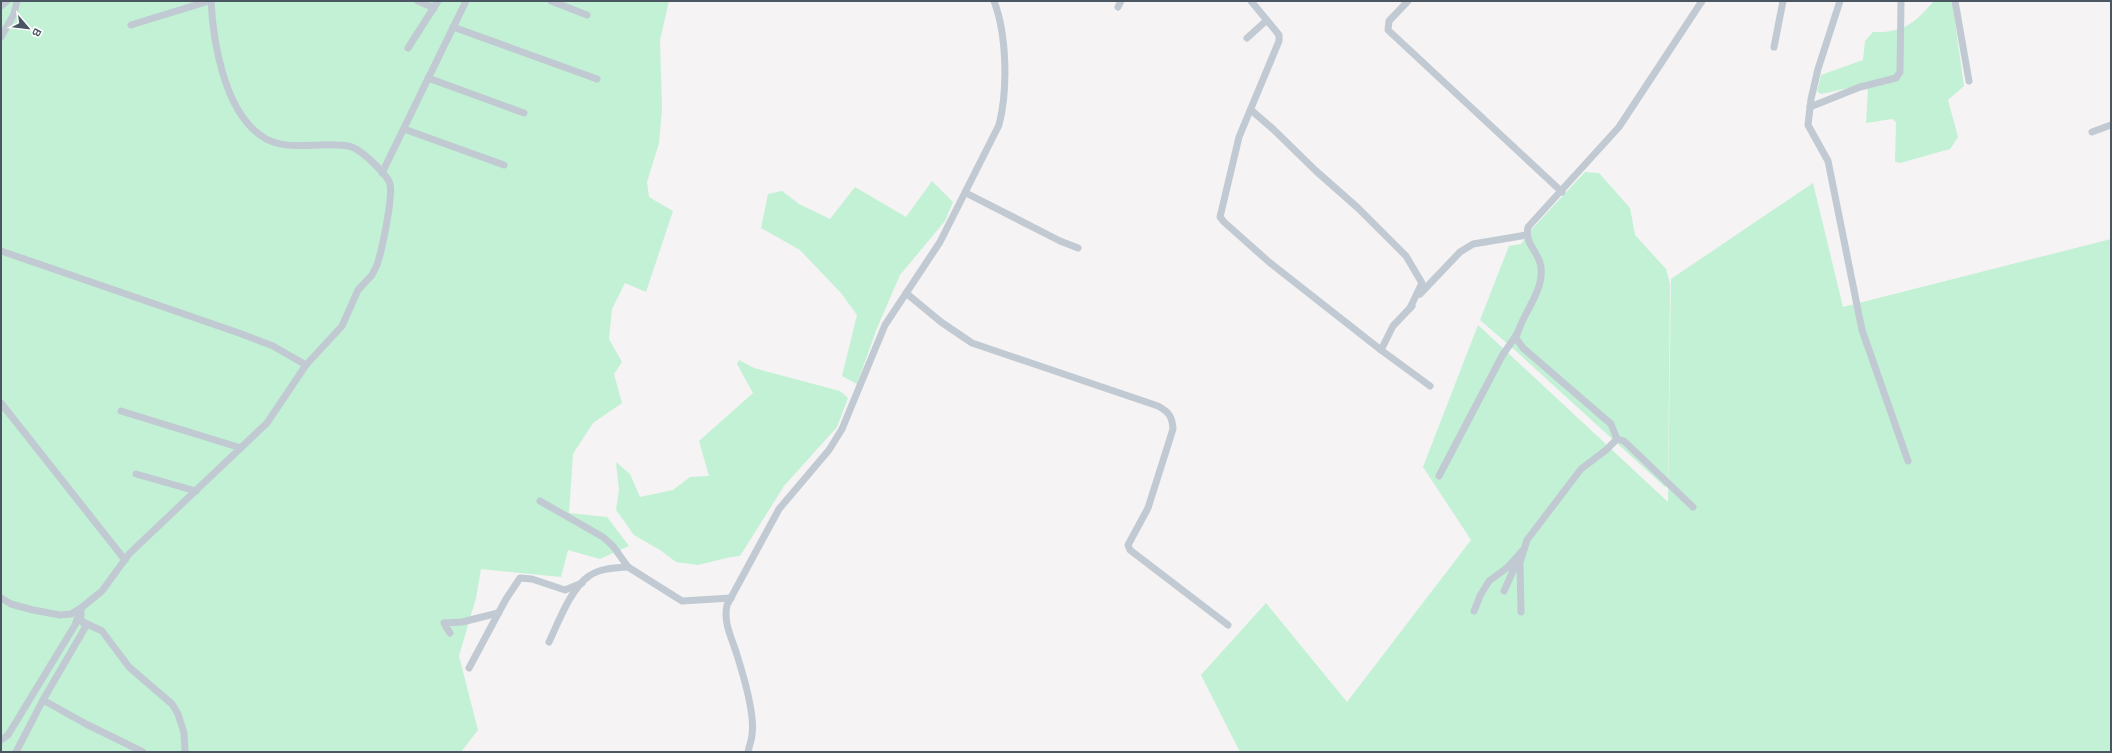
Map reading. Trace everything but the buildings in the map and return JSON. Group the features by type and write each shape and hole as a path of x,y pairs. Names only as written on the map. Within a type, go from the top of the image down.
{"street":[{"path":"1,6 7,1"},
{"path":"1,37 14,14 17,1"},
{"path":"1,598 26,608 60,615 71,614 102,591 125,560 147,536 267,423 306,365 342,326 358,290 372,275 377,265 390,194 390,183 382,173 354,148 335,145 284,145 260,135 248,124 229,90 220,66 210,1 131,25"},
{"path":"418,1 434,8"},
{"path":"408,48 438,1"},
{"path":"382,173 466,1"},
{"path":"551,1 587,15"},
{"path":"748,752 752,733 751,712 725,616 731,598 779,509 829,450 842,429 885,325 940,242 999,125 1003,111 1004,70 1002,37 994,1"},
{"path":"1251,1 1279,35 1279,41 1235,150 1220,216 1224,222 1269,262 1381,350 1430,386"},
{"path":"1408,1 1389,21 1388,30 1562,192"},
{"path":"1439,476 1502,356 1517,334 1535,293 1541,267 1530,246 1527,235 1528,227 1562,192 1619,127 1702,1"},
{"path":"1774,47 1783,1"},
{"path":"1840,1 1818,69 1808,125 1828,160 1862,330 1908,461"},
{"path":"1810,107 1860,87 1896,78 1900,72 1901,1"},
{"path":"1955,1 1969,81"},
{"path":"1247,38 1267,20"},
{"path":"453,28 597,79"},
{"path":"428,78 524,113"},
{"path":"1251,110 1358,208 1406,256 1422,283 1410,308"},
{"path":"2092,132 2111,125"},
{"path":"404,129 504,165"},
{"path":"966,193 1060,241 1078,248"},
{"path":"1381,350 1393,326 1410,308 1425,288 1460,252 1473,244 1527,235"},
{"path":"1,250 239,333 273,346 306,365"},
{"path":"906,293 941,322 972,343 1158,406 1167,411 1173,417 1173,428 1148,508 1128,545 1130,550 1228,625"},
{"path":"1517,334 1516,338 1523,348 1611,424 1617,439"},
{"path":"1,403 125,560"},
{"path":"121,411 241,448"},
{"path":"1617,439 1624,441 1693,507"},
{"path":"1504,591 1522,551 1535,527 1577,474 1617,439"},
{"path":"136,474 196,491"},
{"path":"540,501 603,537 613,546 628,567 682,601 731,598"},
{"path":"1474,611 1480,596 1489,581 1508,567 1522,551"},
{"path":"1521,612 1520,563 1522,551"},
{"path":"549,642 572,597 589,576 610,568 628,567"},
{"path":"469,668 498,613 520,578 532,579 565,590 582,583"},
{"path":"20,751 43,700 86,626 81,621 81,608"},
{"path":"1,740 8,735 75,625 81,608"},
{"path":"450,633 445,623 462,622 498,613"},
{"path":"81,621 102,631 129,667 172,704 178,714 184,733 185,752"},
{"path":"43,700 86,724 143,752"}],"green space":[{"path":"1,1 669,1 660,40 662,110 659,143 647,182 649,197 673,211 646,292 625,283 612,309 609,339 622,362 614,374 622,403 593,423 573,454 569,513 607,517 629,546 600,559 568,550 561,577 481,569 476,598 459,656 478,730 461,752 1,752"},
{"path":"1934,1 1952,1 1964,86 1948,100 1958,137 1950,149 1900,163 1895,162 1896,122 1892,119 1866,123 1868,90 1862,85 1821,94 1817,91 1821,75 1863,60 1865,41 1873,32 1892,31 1907,26 1920,16"},
{"path":"1585,172 1599,173 1630,208 1635,235 1666,269 1670,284 1668,487 1665,487 1480,320 1509,246 1521,244 1532,229"},
{"path":"932,181 953,202 945,221 900,275 877,328 857,384 842,376 857,315 841,293 800,250 761,228 768,194 782,191 799,204 830,219 855,187 906,217"},
{"path":"1813,183 1843,307 2111,239 2111,752 1240,752 1201,675 1266,603 1347,702 1471,540 1423,467 1478,325 1668,502 1671,279"},
{"path":"739,360 754,368 840,391 848,398 837,427 784,486 740,556 698,565 676,562 660,550 634,535 616,510 619,490 616,462 630,474 640,497 673,490 690,477 709,476 699,441 753,393 737,364"}]}
